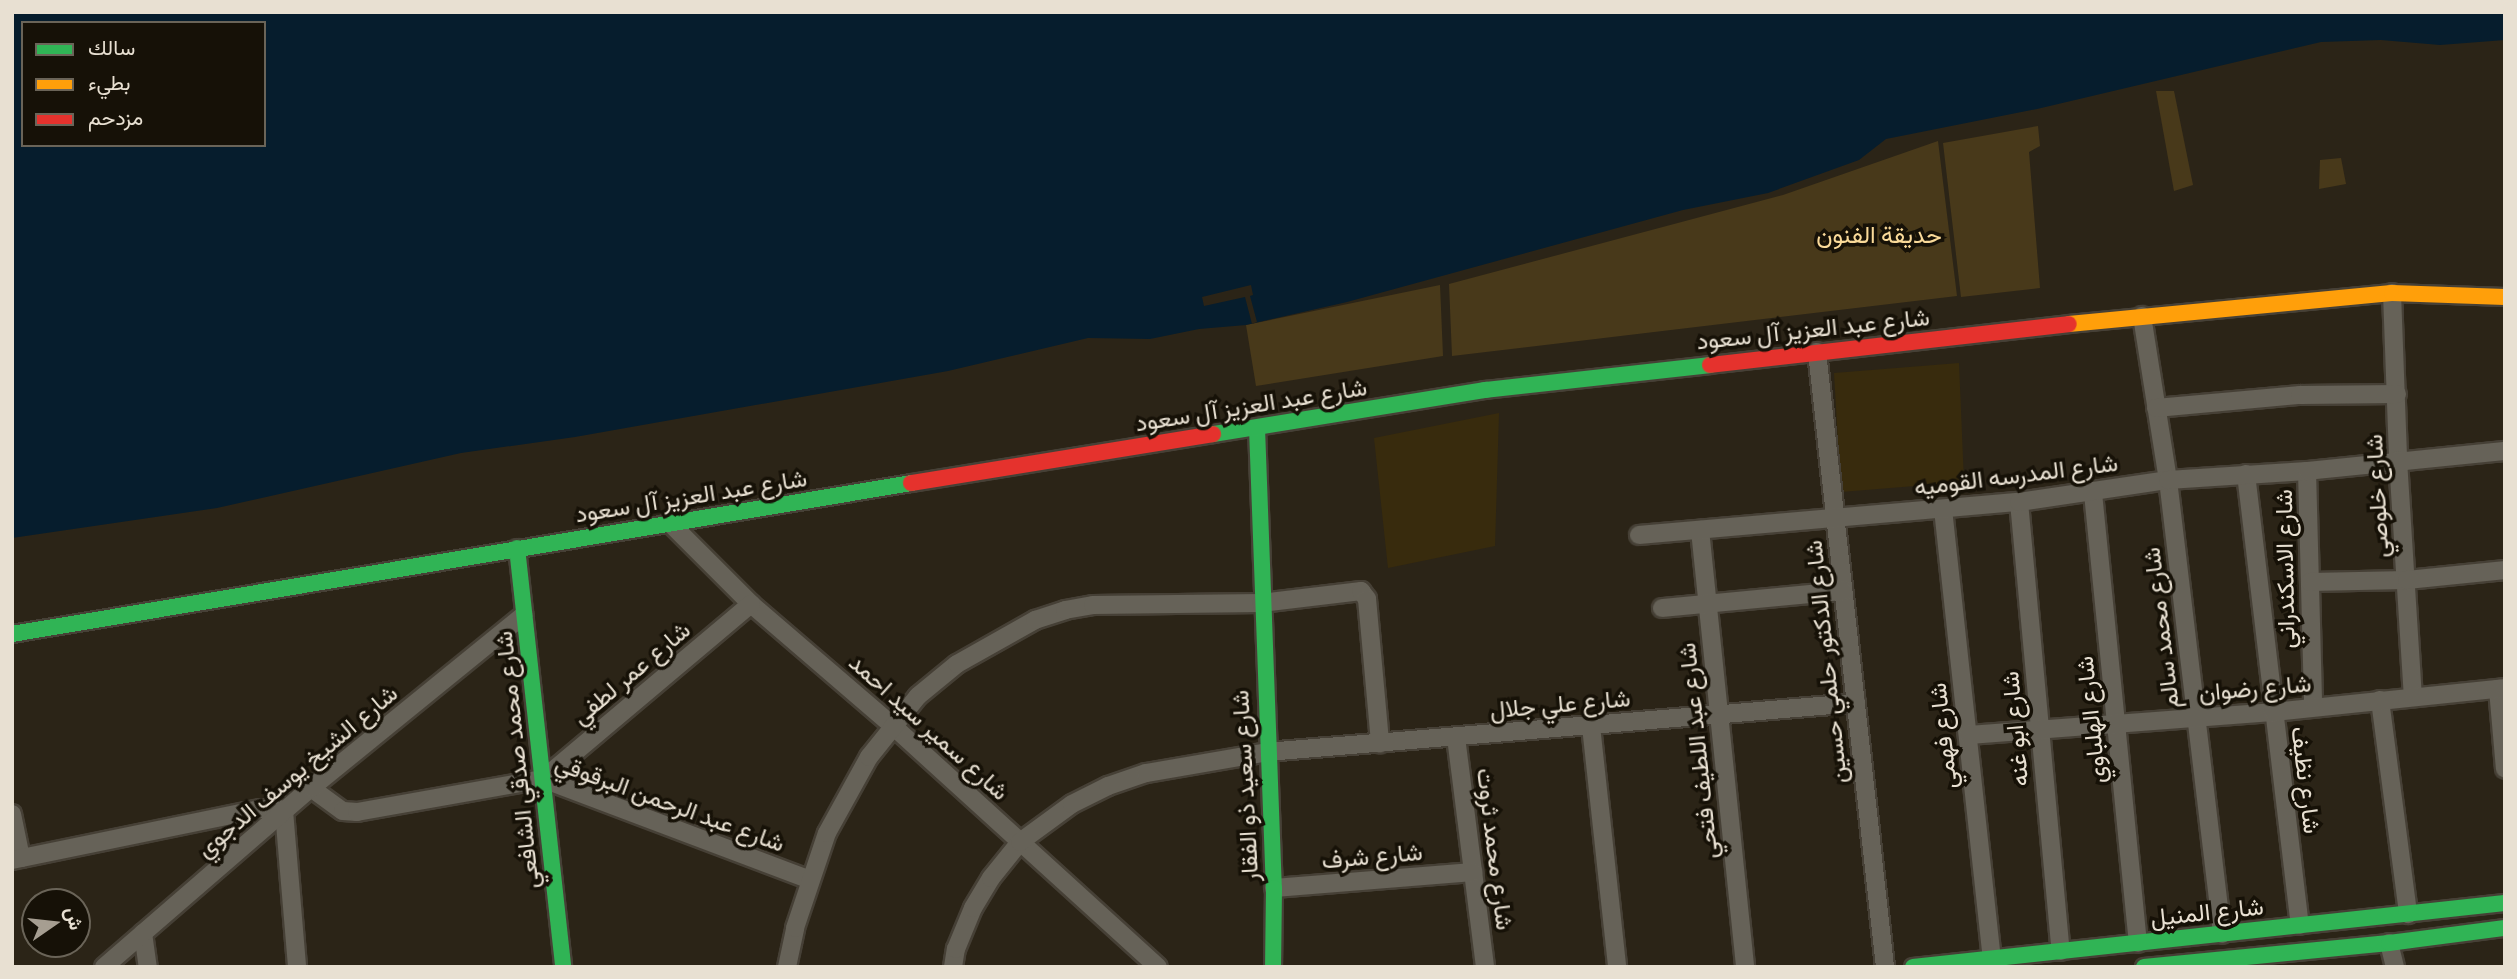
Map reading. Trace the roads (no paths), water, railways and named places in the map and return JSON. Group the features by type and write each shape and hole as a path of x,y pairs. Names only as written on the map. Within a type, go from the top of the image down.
{"main road":[{"name":"شارع عبد العزيز آل سعود","path":"16,637 517,548 1485,390 2142,316 2392,293 2505,296"},
{"name":"شارع سعيد ذو الفقار","path":"1257,428 1261,603 1274,888 1273,967"},
{"name":"شارع محمد صدقي الشافعي","path":"517,548 563,967"},
{"name":"شارع المنيل","path":"1913,967 2505,904"},
{"name":"شارع المنيل","path":"2144,967 2389,943 2505,928"}],"street":[{"name":"شارع خلوصي","path":"2392,293 2398,460 2413,696"},
{"name":"شارع محمد سالم","path":"2142,316 2168,480 2222,934"},
{"name":"شارع الدكتور حلمي حسين","path":"1817,352 1885,967"},
{"path":"2156,408 2300,395 2397,394"},
{"name":"شارع المدرسه القوميه","path":"1639,535 2019,502 2168,480 2307,471 2505,450"},
{"name":"شارع الاسكندراني","path":"2307,471 2312,707"},
{"name":"شارع نظيف","path":"2246,474 2300,925"},
{"name":"شارع الهلباوي","path":"2093,493 2138,943"},
{"name":"شارع ابو غنه","path":"2019,502 2061,951"},
{"name":"شارع فهمي","path":"1943,509 1992,958"},
{"name":"شارع سمير سيد احمد","path":"668,523 751,604 893,726 1158,967"},
{"name":"شارع عبد اللطيف فتحي","path":"1700,530 1745,967"},
{"path":"2310,582 2407,580 2505,570"},
{"path":"787,967 810,880 847,793 893,726 918,696 957,664 1035,620 1065,610 1093,605 1261,603 1362,591 1366,594 1380,743"},
{"path":"1662,608 1843,591"},
{"name":"شارع عمر لطفي","path":"543,779 751,604"},
{"name":"شارع الشيخ يوسف الدجوي","path":"104,967 311,788 524,615"},
{"path":"2501,689 2505,769"},
{"name":"شارع رضوان","path":"1968,735 2273,712 2501,689"},
{"path":"2380,700 2409,914"},
{"name":"شارع علي جلال","path":"953,967 956,949 973,908 991,878 1020,842 1072,804 1108,786 1146,773 1268,752 1856,702"},
{"path":"1591,726 1617,967"},
{"name":"شارع محمد ثروت","path":"1456,737 1485,967"},
{"name":"شارع عبد الرحمن البرقوقي","path":"311,788 335,807 357,811 543,779 810,880"},
{"path":"12,814 17,859 268,808 284,811 297,967"},
{"name":"شارع شرف","path":"1274,888 1473,872"},
{"path":"143,933 148,967"},
{"path":"2389,943 2395,967"}],"water":[{"path":"12,12 2505,12 2505,40 2440,45 2381,40 2321,42 2037,109 1886,139 1859,160 1768,193 1683,210 1347,302 1246,325 1199,329 1150,339 1088,338 948,371 575,437 461,453 217,508 12,538"}],"park label":[{"name":"حديقة الفنون","path":"1879,235"}]}
